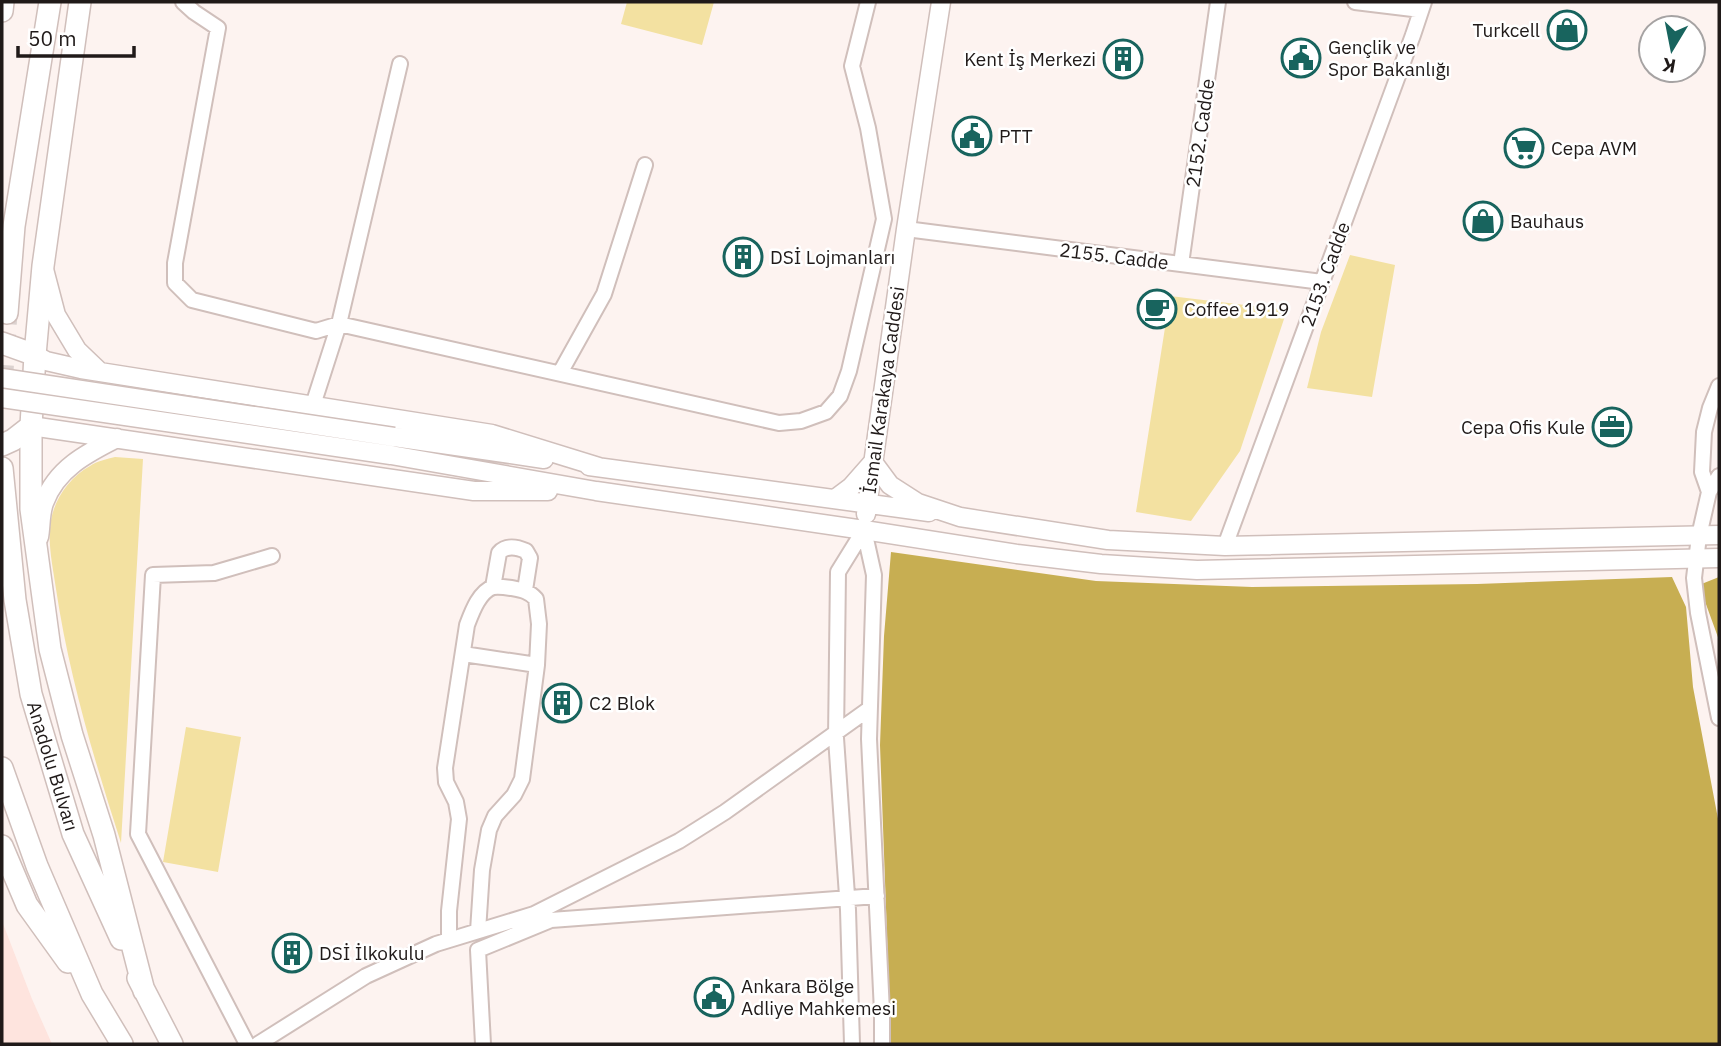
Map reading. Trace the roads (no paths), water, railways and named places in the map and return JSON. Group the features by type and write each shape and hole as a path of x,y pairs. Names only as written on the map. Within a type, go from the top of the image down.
{"main road":[{"path":"2,11 4,2"},
{"path":"7,313 14,226 50,2"},
{"path":"80,2 43,266 34,355 31,509 50,649 72,735 104,835 144,991"},
{"path":"2,343 34,355"},
{"path":"2,446 31,426"},
{"name":"Anadolu Bulvarı","path":"2,468 15,600 31,694 73,834 144,991 172,1044"},
{"path":"2,768 37,866 92,994"},
{"path":"2,846 27,905 92,994 122,1044"}],"street":[{"path":"183,2 218,29 175,263 175,284 192,300 316,331 339,324 779,423 801,421 826,412 841,396 884,219 868,128 852,66 868,2"},
{"name":"İsmail Karakaya Caddesi","path":"882,1044 869,709 874,575 864,530 941,2"},
{"name":"2152. Cadde","path":"1181,264 1218,2"},
{"path":"1355,2 1422,6"},
{"name":"2153. Cadde","path":"1225,546 1422,6"},
{"path":"313,405 339,324 400,64"},
{"path":"560,373 604,294 645,165"},
{"name":"2155. Cadde","path":"906,229 1322,282"},
{"path":"43,266 57,315 77,350 100,372"},
{"path":"34,355 61,365 100,372 492,433 599,467"},
{"path":"2,378 392,446 596,491 1029,556 1101,564 1197,570 1719,558"},
{"path":"1709,492 1702,472 1704,432 1719,386"},
{"path":"2,398 392,446 599,467 867,503 1108,540 1225,546 1719,535"},
{"path":"31,426 474,491 596,491"},
{"path":"37,554 43,505 53,483 71,464 117,438"},
{"path":"835,499 851,487 873,462 890,485 918,503 960,517"},
{"path":"1719,476 1709,492 1699,536 1694,578 1719,718"},
{"name":"İsmail Karakaya Caddesi","path":"852,1044 848,898 836,732 838,572 864,530"},
{"path":"494,587 499,553 506,548 514,548 526,551 530,558 525,590"},
{"path":"247,1044 138,834 153,575 214,573 272,556"},
{"path":"449,940 458,810 446,782 445,768 467,625 485,592 500,587 525,590 538,604 537,665 522,779 514,795 495,816 489,830 482,870 478,931"},
{"path":"463,654 537,665"},
{"path":"258,1044 366,976 436,944 534,914 679,841 725,812 869,709"},
{"path":"484,1044 478,950 551,920 877,896"}],"tunnel":[{"path":"2,386 7,313"}],"place":[{"name":"Turkcell","path":"1567,30"},
{"name":"Gençlik ve Spor Bakanlığı","path":"1301,58"},
{"name":"Kent İş Merkezi","path":"1123,59"},
{"name":"PTT","path":"972,136"},
{"name":"Cepa AVM","path":"1524,148"},
{"name":"Bauhaus","path":"1483,221"},
{"name":"DSİ Lojmanları","path":"743,257"},
{"name":"Coffee 1919","path":"1157,309"},
{"name":"Cepa Ofis Kule","path":"1612,427"},
{"name":"C2 Blok","path":"562,703"},
{"name":"DSİ İlkokulu","path":"292,953"},
{"name":"Ankara Bölge Adliye Mahkemesi","path":"714,997"}]}
